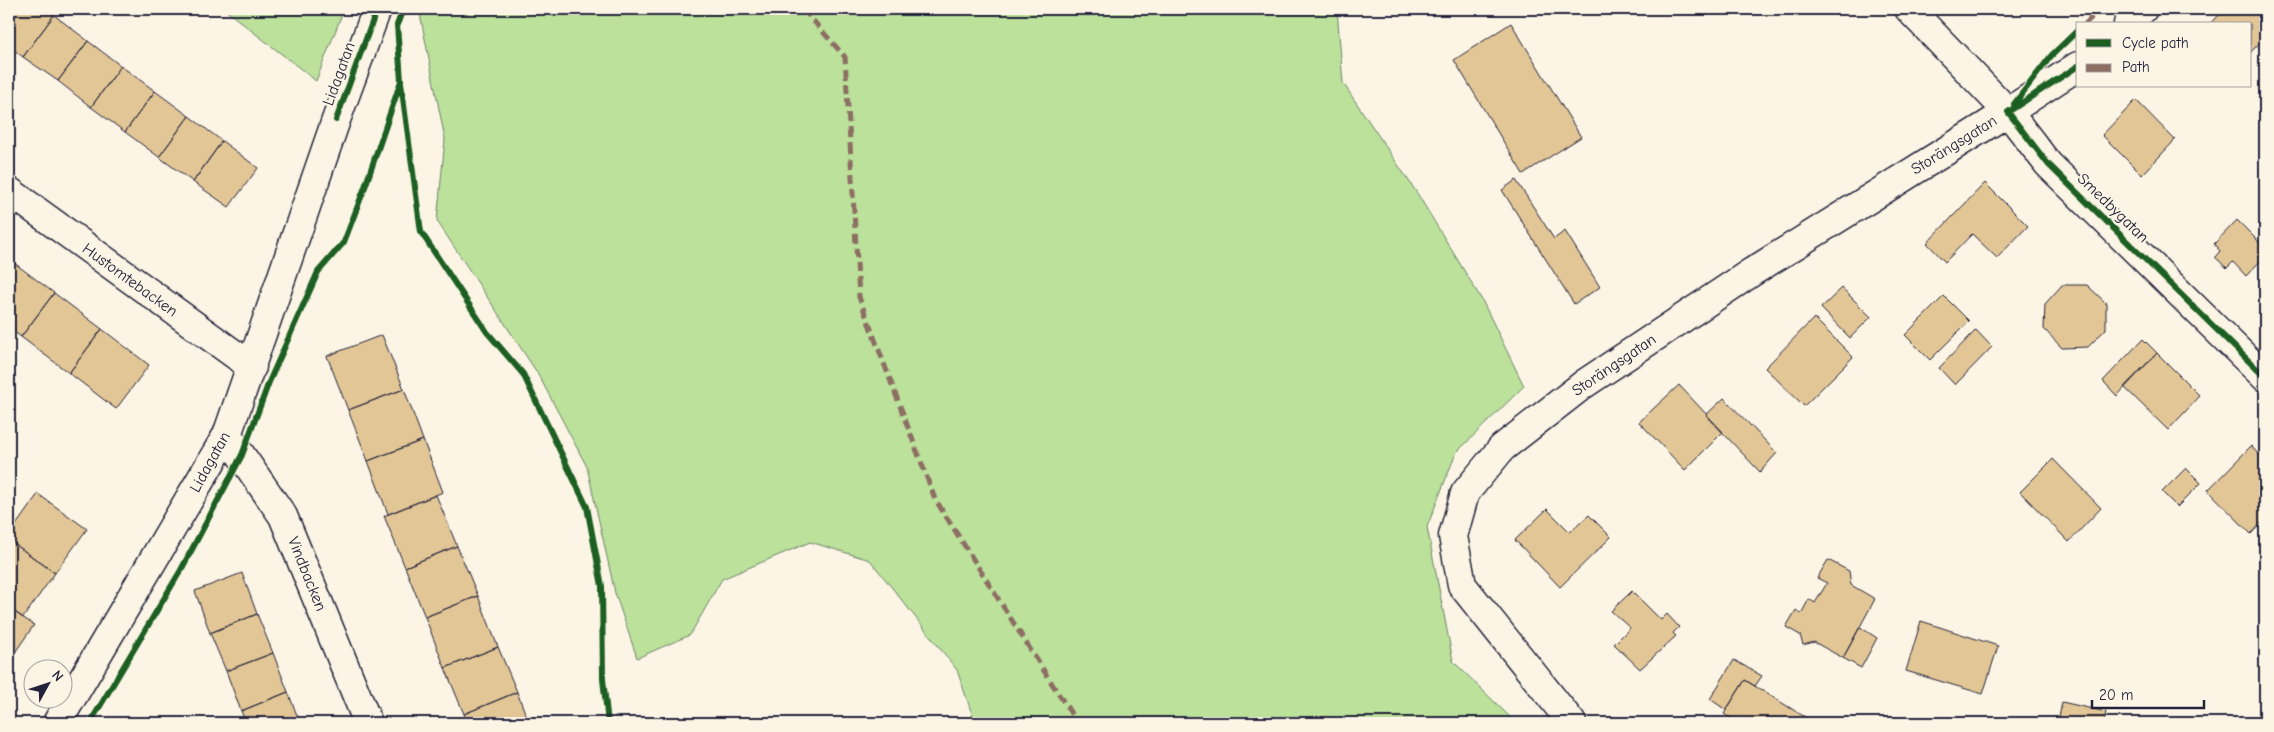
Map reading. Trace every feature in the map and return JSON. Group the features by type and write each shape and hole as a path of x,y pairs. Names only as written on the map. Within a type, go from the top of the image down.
{"street":[{"name":"Lidagatan","path":"57,723 227,435 336,120 378,9"},
{"name":"Smedbygatan","path":"1909,9 2008,112 2048,164 2265,377"},
{"path":"2130,22 2143,9"},
{"path":"2008,112 2076,67"},
{"name":"Storängsgatan","path":"1572,723 1462,585 1453,536 1465,493 1502,448 1584,384 1752,272 2008,112"},
{"name":"Hustomtebacken","path":"9,191 252,367"},
{"name":"Vindbacken","path":"227,435 283,516 368,723"}],"green space":[{"path":"224,9 344,9 316,81"},
{"path":"419,9 1337,9 1343,83 1417,193 1482,300 1524,386 1456,453 1427,527 1453,661 1516,723 975,723 957,670 870,560 810,542 722,579 690,635 637,658 615,593 587,467 538,374 437,221 445,139"}],"building":[{"path":"9,9 45,9 54,15 23,57 9,46"},
{"path":"2226,9 2265,9 2265,37 2252,51 2252,22 2211,22"},
{"path":"54,15 88,41 58,81 23,57"},
{"path":"1511,23 1581,137 1523,174 1454,60"},
{"path":"88,41 121,66 91,107 58,81"},
{"path":"121,66 155,91 125,132 91,107"},
{"path":"155,91 189,116 159,157 125,132"},
{"path":"2136,100 2175,140 2142,175 2102,135"},
{"path":"189,116 222,141 193,182 159,157"},
{"path":"222,141 258,168 229,207 193,182"},
{"path":"1516,180 1554,239 1565,231 1600,287 1574,304 1502,190"},
{"path":"1985,183 2028,226 1997,258 1972,234 1945,262 1927,243"},
{"path":"2237,220 2265,248 2265,256 2246,276 2233,262 2227,268 2215,257 2220,251 2214,244"},
{"path":"9,259 54,293 21,337 9,328"},
{"path":"2062,285 2087,285 2106,303 2106,329 2088,347 2062,348 2044,329 2045,304"},
{"path":"1842,288 1871,317 1850,338 1821,308"},
{"path":"54,293 102,329 69,373 21,337"},
{"path":"1944,296 1969,321 1930,360 1905,335"},
{"path":"1814,318 1853,357 1804,406 1765,368"},
{"path":"102,329 149,365 116,409 69,373"},
{"path":"1976,330 1992,347 1955,385 1939,368"},
{"path":"382,335 404,389 348,410 327,356"},
{"path":"2143,339 2157,353 2117,396 2103,381"},
{"path":"2157,353 2200,396 2168,430 2124,387"},
{"path":"1679,385 1723,432 1685,470 1639,422"},
{"path":"404,389 423,440 368,461 348,410"},
{"path":"1724,398 1777,453 1760,472 1706,415"},
{"path":"423,440 443,492 388,514 368,461"},
{"path":"2251,446 2265,461 2265,519 2251,534 2208,490"},
{"path":"2053,459 2101,508 2069,542 2020,492"},
{"path":"2186,468 2201,483 2177,507 2162,492"},
{"path":"38,494 87,529 55,573 9,540 9,535"},
{"path":"436,495 457,546 405,567 384,516"},
{"path":"1547,509 1570,532 1589,515 1611,537 1560,587 1515,540"},
{"path":"9,540 55,573 23,618 9,608"},
{"path":"457,546 478,596 425,617 405,567"},
{"path":"1828,560 1849,571 1851,585 1875,599 1843,658 1814,642 1803,645 1800,635 1786,627 1796,610 1801,614 1809,599 1815,603 1827,583 1817,578"},
{"path":"242,573 257,614 210,633 195,591"},
{"path":"1632,591 1661,620 1667,614 1679,627 1673,633 1676,636 1640,669 1614,644 1630,628 1611,611"},
{"path":"478,596 498,647 445,668 425,617"},
{"path":"9,608 34,625 9,661"},
{"path":"257,614 273,653 226,671 210,633"},
{"path":"1921,621 1998,646 1983,694 1906,671"},
{"path":"1860,627 1877,638 1861,668 1843,658"},
{"path":"498,647 517,692 464,714 445,668"},
{"path":"273,653 288,692 241,711 226,671"},
{"path":"1734,660 1762,676 1755,686 1745,680 1726,710 1710,699"},
{"path":"1745,680 1813,723 1738,723 1724,714"},
{"path":"288,692 300,723 246,723 241,711"},
{"path":"517,692 529,723 468,723 464,714"},
{"path":"2062,702 2106,712 2104,723 2058,723"}],"marked path":[{"path":"803,9 845,57 859,297 935,499 1077,723"},
{"path":"2087,22 2100,9"}],"cycle path":[{"path":"336,120 377,9"},
{"path":"90,723 181,570 242,455 269,382 318,272 344,242 401,81 397,25 403,9"},
{"path":"2014,104 2051,56 2076,32"},
{"path":"2076,67 2008,112 2048,164 2265,377"},
{"path":"401,83 421,232 487,332 523,374 587,507 602,586 603,679 608,723"}]}
